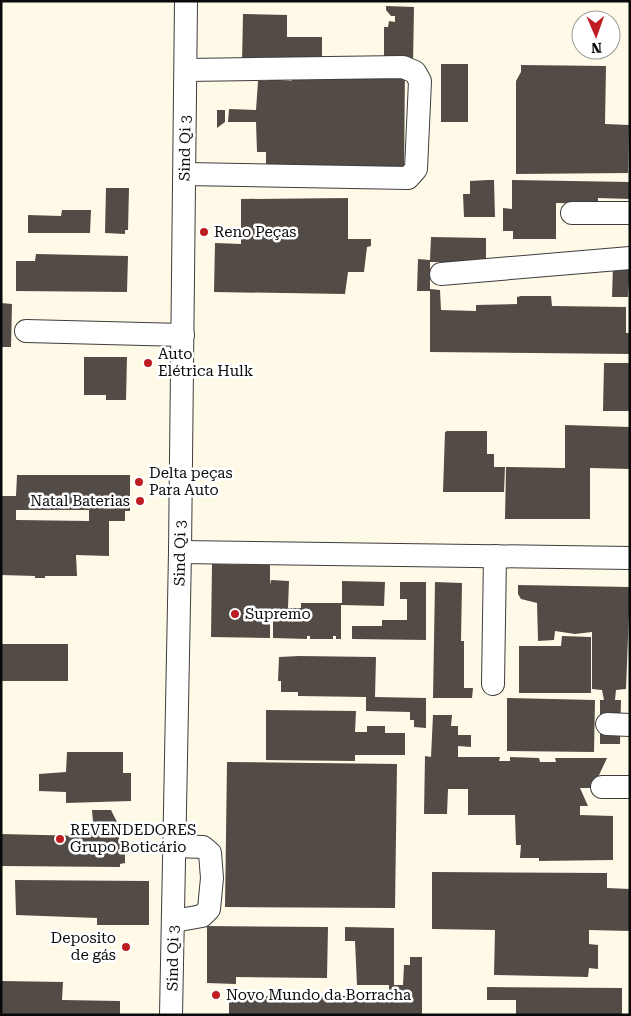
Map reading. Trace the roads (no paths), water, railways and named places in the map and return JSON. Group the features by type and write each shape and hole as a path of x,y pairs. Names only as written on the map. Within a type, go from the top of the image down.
{"street":[{"name":"Sind Qi 3","path":"171,1015 180,552 186,1"},
{"path":"184,174 408,178 416,169 420,81 415,72 403,68 186,70"},
{"path":"572,213 630,213"},
{"path":"442,274 630,258"},
{"path":"26,332 183,335"},
{"path":"180,552 630,558"},
{"path":"493,684 495,556"},
{"path":"607,724 630,725"},
{"path":"602,787 630,787"},
{"path":"174,921 202,916 209,909 212,878 210,853 202,847 175,846"}],"place":[{"name":"Reno Peças","path":"204,232"},
{"name":"Auto Elétrica Hulk","path":"148,363"},
{"name":"Delta peças Para Auto","path":"139,482"},
{"name":"Natal Baterias","path":"140,501"},
{"name":"Supremo","path":"235,614"},
{"name":"REVENDEDORES Grupo Boticário","path":"60,839"},
{"name":"Deposito de gás","path":"126,947"},
{"name":"Novo Mundo da Borracha","path":"216,995"}]}
